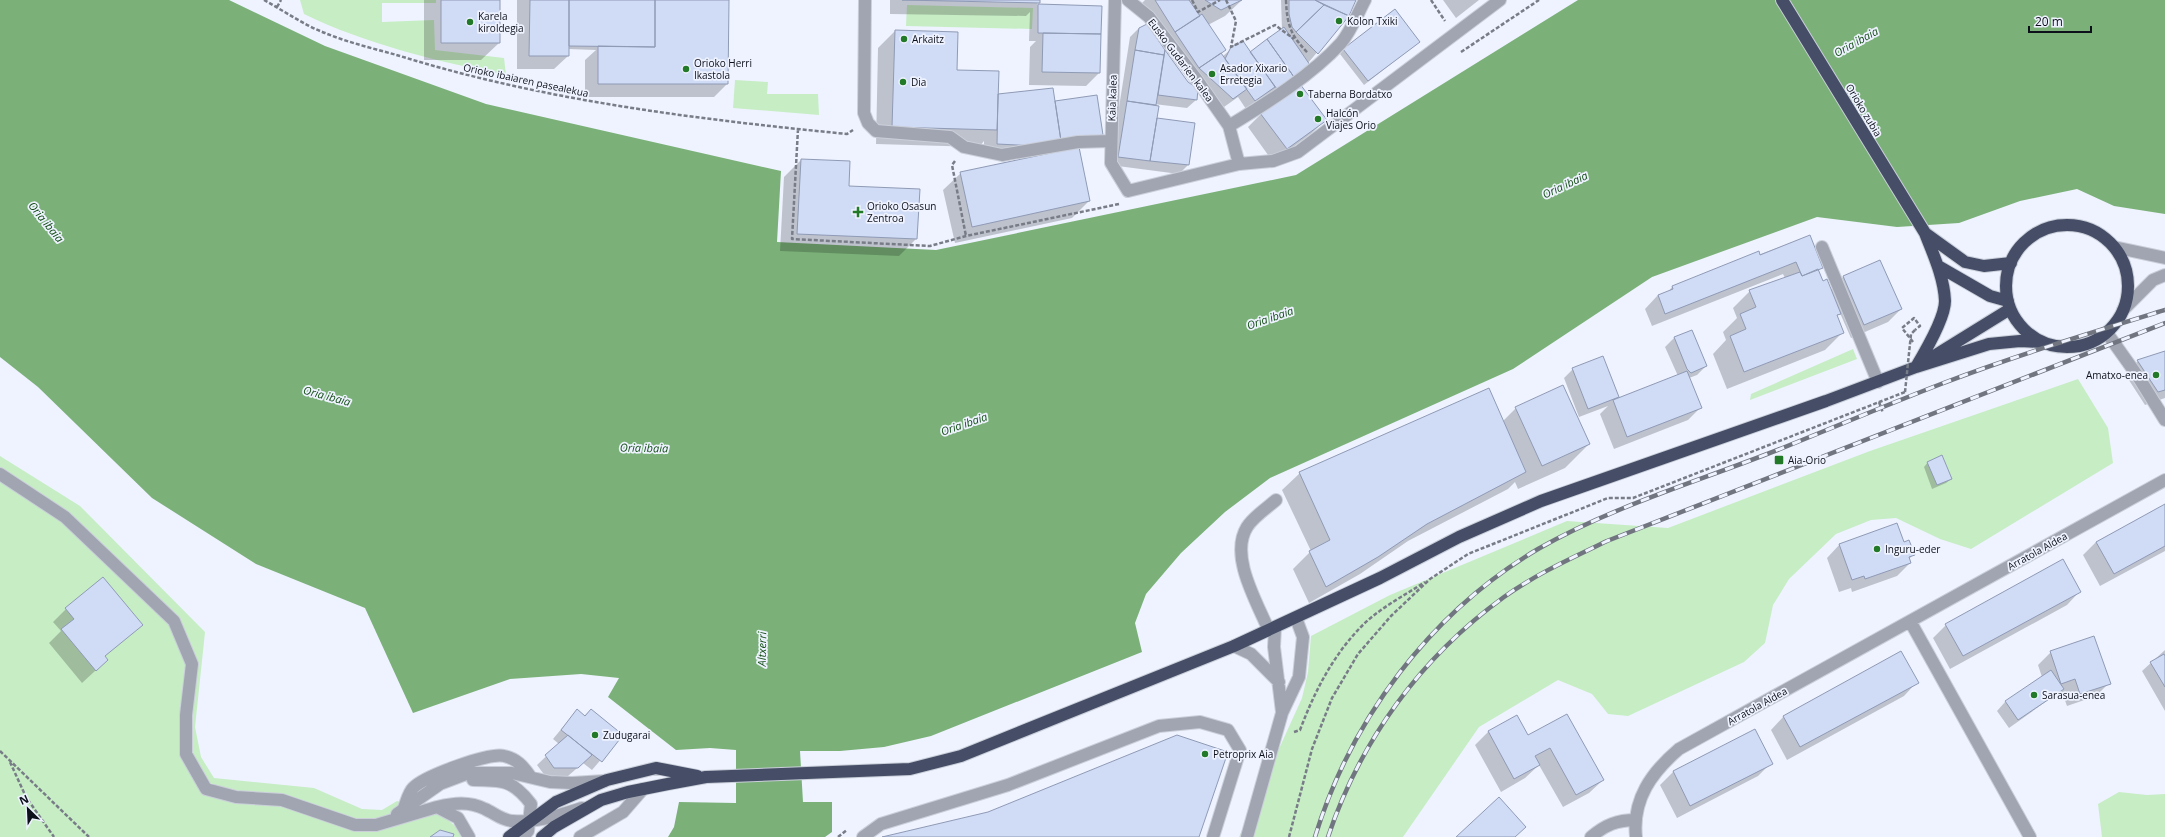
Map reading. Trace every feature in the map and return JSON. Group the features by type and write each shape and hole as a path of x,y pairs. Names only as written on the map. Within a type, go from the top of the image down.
{"highway":[{"name":"Orioko zubia","path":"1782,0 1925,233"},
{"path":"2077,226 2096,232 2114,247 2125,267 2128,284 2127,297 2123,310 2115,324 2107,333 2093,342 2076,347 2054,346 2042,342 2025,331 2009,305 2006,286 2010,263 2020,248 2028,240 2037,233 2055,227 2077,226"},
{"path":"1925,233 1965,262 1984,266 2010,263"},
{"path":"1916,367 1933,337 1945,302 1938,266 1925,233"},
{"path":"1938,266 1990,296 2009,305"},
{"path":"1916,367 1981,329 2009,305"},
{"path":"542,837 554,827 591,805 621,794 643,789 706,777 866,772 910,769 961,756 1234,646 1380,578 1459,537 1541,501 1878,382 1916,367 1989,344 2020,341 2042,342"},
{"path":"509,837 556,802 607,780 656,768 706,777"}],"street":[{"path":"865,0 864,113 868,123 876,131 950,137 964,147 1002,155 1078,142 1110,141"},
{"name":"Kaia kalea","path":"1115,0 1110,141 1111,163 1128,191 1239,164"},
{"name":"Eusko Gudarien kalea","path":"1128,0 1149,17 1197,80 1229,126"},
{"path":"1365,0 1342,42 1319,64 1257,109 1229,126 1239,164 1273,161 1298,152 1500,0"},
{"path":"1822,247 1878,382"},
{"path":"2114,247 2165,258"},
{"path":"2123,310 2153,280 2165,275"},
{"path":"2107,333 2139,378 2165,420"},
{"path":"0,474 65,517 174,621 192,664 186,715 186,754 206,789 236,797 282,800 355,825 376,825 458,802 484,808 504,820 514,822 549,819 591,805"},
{"name":"Arratola Aldea","path":"1636,837 1636,820 1647,784 1661,765 1679,749 2165,480"},
{"path":"1276,500 1247,526 1240,543 1241,561 1272,629 1282,713"},
{"path":"1247,837 1282,713 1299,677 1303,637 1296,618"},
{"path":"1910,621 2030,837"},
{"path":"1234,646 1252,654 1278,682"},
{"path":"863,837 881,824 1008,785 1159,726 1200,722 1228,730 1240,750 1213,837"},
{"path":"403,811 413,788 444,770 477,760 503,755 519,762 530,776"},
{"path":"376,825 403,811 440,784 469,773 512,773 530,776 550,782 572,783 607,780"},
{"path":"440,784 469,780 511,783 522,791 531,804 528,831 523,837"},
{"path":"580,837 623,812 643,789"},
{"path":"437,807 458,818 469,837"},
{"path":"1590,837 1603,826 1622,820 1636,820"}],"path":[{"name":"Orioko ibaiaren pasealekua","path":"264,0 325,33 456,73 553,96 681,115 847,134 868,123"},
{"path":"277,7 281,0"},
{"path":"1192,0 1198,12 1220,0"},
{"path":"1226,0 1236,21 1231,47 1275,25 1294,39 1319,64"},
{"path":"1286,0 1287,20 1294,39"},
{"path":"1431,0 1454,34"},
{"path":"798,129 792,239 930,246 966,236 1122,204"},
{"path":"964,147 952,165 966,236"},
{"path":"1290,734 1300,730 1311,700 1329,667 1358,630 1381,610 1468,554 1608,498 1633,498 1905,392 1911,334 1920,326 1914,318 1902,328 1907,333"},
{"path":"1879,402 1883,413"},
{"path":"1289,837 1312,748 1332,698 1358,654 1391,616 1430,579"},
{"path":"0,752 89,837"},
{"path":"8,759 26,797 54,837"}],"shaded area":[{"path":"300,0 436,0 436,3 382,3 382,22 434,20 435,50 504,58 506,75 403,51 327,25 304,14"},
{"path":"907,5 1033,8 1032,29 906,26"},
{"path":"735,80 768,82 767,94 818,94 819,115 733,108"},
{"path":"1853,349 1857,359 1750,400 1751,394"},
{"path":"2078,379 2108,428 2113,463 1971,549 1940,539 1896,518 1871,520 1836,534 1789,579 1773,605 1765,643 1744,662 1628,716 1608,714 1592,694 1558,680 1479,727 1403,837 1239,837 1302,698 1308,672 1311,636 1390,595 1567,521 1668,528 1870,451"},
{"path":"0,456 80,506 205,632 195,727 201,757 214,778 314,788 362,809 382,810 397,801 424,809 443,817 458,829 462,837 0,837"},
{"path":"2119,792 2147,795 2165,794 2165,837 2102,837 2098,804"}],"water":[{"path":"0,0 229,0 325,46 486,104 781,171 777,242 936,250 1296,175 1578,0 2165,0 2165,214 2114,206 2077,189 2020,201 1959,223 1897,227 1817,217 1652,277 1513,369 1270,478 1225,512 1181,553 1146,594 1135,623 1142,652 931,736 884,747 840,751 800,751 803,802 832,802 832,832 825,837 668,837 674,827 679,802 736,803 736,750 710,748 676,750 608,697 619,678 581,674 510,679 413,713 365,608 256,564 152,498 38,387 0,357"}],"building":[{"name":"Karela kiroldegia","path":"441,0 500,0 500,43 441,43"},
{"path":"530,0 569,0 569,56 529,56"},
{"path":"569,0 655,0 655,47 569,46"},
{"path":"655,0 729,0 728,84 598,84 598,46 655,47"},
{"path":"902,0 1040,0 1040,3"},
{"path":"1155,0 1189,0 1200,16 1175,32"},
{"path":"1205,0 1242,0 1221,10"},
{"path":"1289,0 1315,0 1324,5 1296,32 1292,27 1289,14"},
{"path":"1315,0 1356,0 1349,16"},
{"path":"1038,4 1102,6 1101,34 1038,33"},
{"path":"1324,5 1349,16 1318,54 1296,32"},
{"path":"1395,9 1420,42 1368,81 1343,49"},
{"path":"1202,14 1226,50 1199,68 1175,32"},
{"path":"1147,24 1165,50 1164,55 1135,50 1139,28"},
{"path":"1284,27 1310,65 1294,77 1267,39"},
{"path":"895,30 958,32 957,70 999,71 997,130 892,127"},
{"path":"1043,33 1101,34 1100,73 1042,72"},
{"path":"1267,39 1294,77 1277,89 1250,52"},
{"path":"1243,41 1275,87 1255,101 1225,59 1231,47"},
{"path":"1135,50 1164,55 1156,105 1127,101"},
{"path":"1165,50 1188,82 1198,89 1197,100 1158,95"},
{"path":"1221,53 1247,89 1233,99 1199,68"},
{"path":"1300,84 1327,120 1287,149 1260,113"},
{"path":"1053,88 1061,141 1037,146 997,144 998,94"},
{"path":"1097,95 1103,135 1061,141 1055,101"},
{"path":"1127,101 1159,106 1150,161 1118,157"},
{"path":"1157,118 1195,123 1189,165 1150,161"},
{"path":"1079,147 1090,201 972,227 960,172"},
{"name":"Orioko Osasun Zentroa","path":"801,159 850,161 849,186 920,189 917,239 797,234"},
{"path":"1810,235 1823,268 1802,276 1796,262 1665,314 1658,295 1673,289 1672,286 1759,251 1760,255"},
{"path":"1880,260 1902,309 1864,325 1843,276"},
{"path":"1818,269 1823,281 1827,279 1841,314 1837,315 1844,333 1744,372 1730,336 1746,329 1740,314 1756,307 1749,290 1800,272 1802,276"},
{"path":"1692,330 1707,366 1691,373 1687,369 1674,337"},
{"name":"Amatxo-enea","path":"2165,351 2165,390 2158,392 2137,360"},
{"path":"1603,356 1619,397 1588,409 1572,368"},
{"path":"1687,371 1702,408 1627,437 1613,400"},
{"path":"1563,385 1590,444 1542,466 1515,407"},
{"path":"1489,388 1526,472 1427,524 1378,557 1326,587 1309,551 1330,540 1299,472"},
{"path":"1942,455 1952,479 1937,485 1927,462"},
{"path":"2165,504 2165,546 2114,574 2096,542"},
{"name":"Inguru-eder","path":"1897,523 1904,542 1909,540 1915,555 1909,557 1911,563 1865,579 1864,576 1852,580 1839,544"},
{"path":"2063,559 2081,592 1963,656 1945,624"},
{"path":"103,577 143,625 105,656 108,660 96,671 61,629 74,619 65,608"},
{"path":"2094,636 2111,684 2080,694 2075,679 2061,684 2050,651"},
{"path":"1901,651 1919,683 1800,747 1783,716"},
{"path":"2164,654 2165,656 2165,687 2150,662"},
{"name":"Sarasua-enea","path":"2051,670 2064,689 2018,720 2005,701"},
{"name":"Zudugarai","path":"577,709 585,716 591,709 623,735 602,762 561,730"},
{"path":"1567,714 1604,780 1576,795 1550,748 1535,756 1540,765 1514,779 1488,731 1517,715 1528,735"},
{"path":"1755,729 1773,764 1690,806 1673,771"},
{"path":"568,735 592,755 578,768 554,768 545,755"},
{"path":"1177,735 1228,752 1199,837 882,837 988,812"},
{"path":"1499,797 1526,827 1515,837 1456,837"},
{"path":"440,830 454,834 453,837 430,837"}],"railway":[{"path":"1315,837 1331,793 1350,751 1373,711 1400,672 1430,637 1463,604 1499,575 1538,549 1567,533 1628,506 1785,447 1941,384 2024,354 2165,310"},
{"path":"1328,837 1341,802 1357,767 1376,735 1420,674 1446,646 1474,621 1504,597 1529,581 1607,541 2165,323"}],"place":[{"name":"Kolon Txiki","path":"1339,21"},
{"name":"Karela kiroldegia","path":"470,22"},
{"name":"Arkaitz","path":"904,39"},
{"name":"Orioko Herri Ikastola","path":"686,69"},
{"name":"Asador Xixario Erretegia","path":"1212,74"},
{"name":"Dia","path":"903,82"},
{"name":"Taberna Bordatxo","path":"1300,94"},
{"name":"Halcón Viajes Orio","path":"1318,119"},
{"name":"Orioko Osasun Zentroa","path":"858,212"},
{"name":"Amatxo-enea","path":"2156,375"},
{"name":"Aia-Orio","path":"1779,460"},
{"name":"Inguru-eder","path":"1877,549"},
{"name":"Sarasua-enea","path":"2034,695"},
{"name":"Zudugarai","path":"595,735"},
{"name":"Petroprix Aia","path":"1205,754"}],"water label":[{"name":"Oria ibaia","path":"1856,42"},
{"name":"Oria ibaia","path":"1565,185"},
{"name":"Oria ibaia","path":"46,222"},
{"name":"Oria ibaia","path":"1270,318"},
{"name":"Oria ibaia","path":"327,396"},
{"name":"Oria ibaia","path":"964,424"},
{"name":"Oria ibaia","path":"644,448"},
{"name":"Altxerri","path":"762,649"}]}
